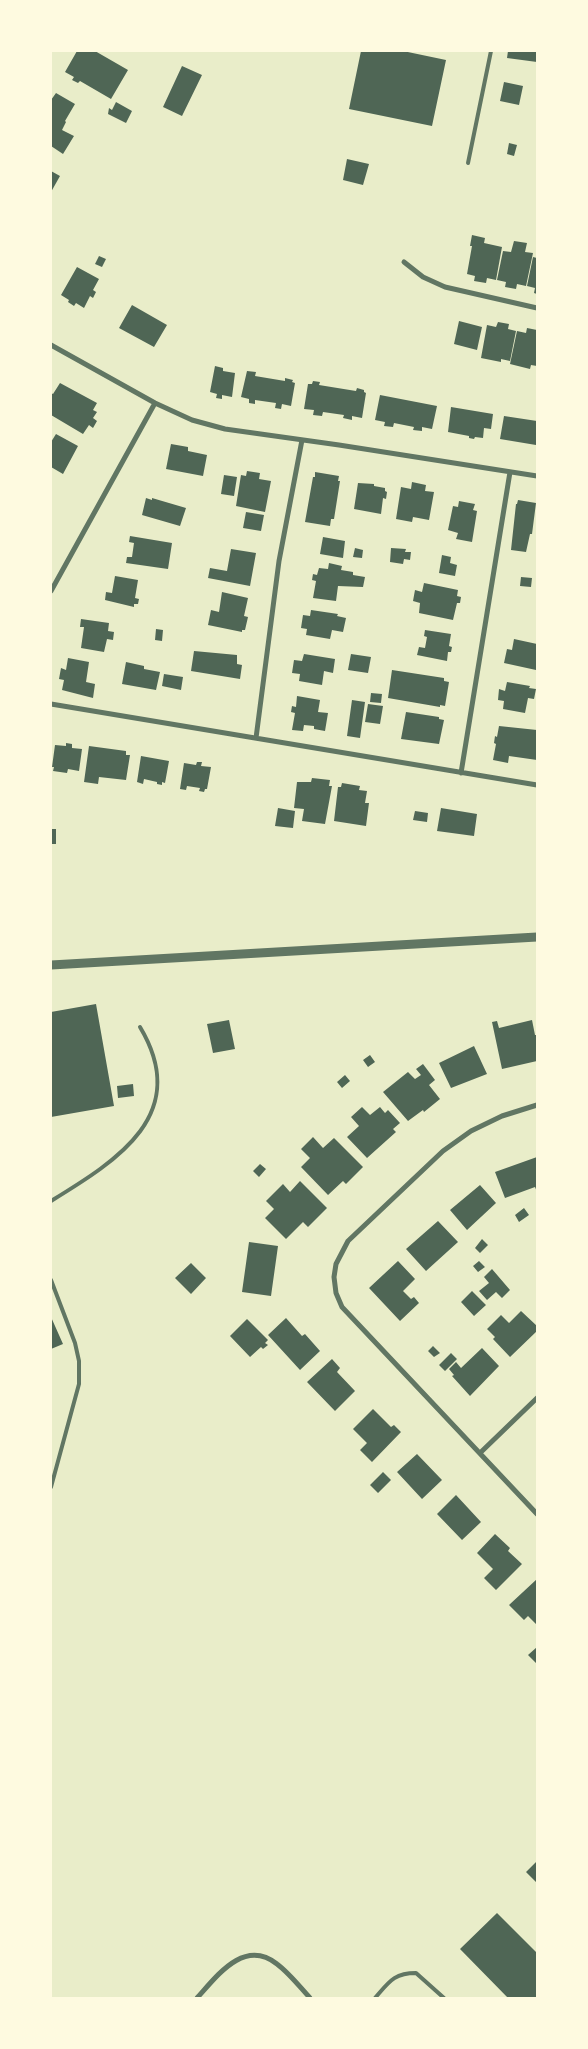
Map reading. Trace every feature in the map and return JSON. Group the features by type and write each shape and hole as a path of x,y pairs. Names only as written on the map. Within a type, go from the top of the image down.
{"street":[{"path":"404,262 423,277 445,287 537,308"},
{"path":"51,345 154,403 192,420 225,429 537,476"},
{"path":"51,591 154,403"},
{"path":"256,738 279,561 302,440"},
{"path":"461,772 510,472"},
{"path":"51,704 537,785"},
{"path":"51,965 537,937"},
{"path":"537,1105 494,1120 471,1131 443,1151 348,1241 336,1264 334,1277 336,1292 342,1307 537,1514"},
{"path":"480,1453 537,1398"},
{"path":"197,1998 226,1966 237,1959 251,1956 264,1957 276,1963 310,1998"}],"lane":[{"path":"468,163 491,51"},
{"path":"51,1200 87,1179 115,1157 148,1122 156,1099 158,1083 156,1063 150,1044 140,1027"},
{"path":"51,1280 75,1343 79,1361 79,1384 51,1487"},
{"path":"375,1998 397,1976 402,1973 416,1973 444,1998"}],"building":[{"path":"77,51 95,51 128,70 111,99 80,81 78,83 72,80 74,77 65,72"},
{"path":"361,51 403,51 446,60 432,126 349,109"},
{"path":"508,51 537,51 537,62 507,58"},
{"path":"182,66 202,75 182,116 163,107"},
{"path":"504,82 523,86 519,105 500,101"},
{"path":"56,93 75,104 62,130 74,136 63,154 51,146 51,100"},
{"path":"116,102 132,111 126,123 108,114 109,108 112,110"},
{"path":"509,143 517,145 514,156 507,154"},
{"path":"347,159 369,164 363,185 343,180"},
{"path":"51,171 60,176 51,192"},
{"path":"472,235 485,238 484,243 502,247 496,280 487,278 486,283 474,281 475,276 467,274"},
{"path":"514,241 527,243 525,252 533,253 526,286 517,284 516,289 505,287 506,282 497,280 503,251 511,252"},
{"path":"99,256 106,259 102,267 95,264"},
{"path":"533,257 537,258 537,294 534,293 535,288 527,286"},
{"path":"77,267 99,279 93,290 96,292 93,298 90,296 84,308 76,303 74,306 61,295"},
{"path":"132,305 167,325 154,347 119,328"},
{"path":"459,321 482,327 477,350 454,344"},
{"path":"498,322 509,324 508,329 516,331 510,361 501,359 501,362 481,358 487,325 496,327"},
{"path":"527,328 537,330 537,366 531,365 530,369 510,364 517,331 526,333"},
{"path":"215,366 223,368 223,371 235,373 232,397 222,395 222,399 216,398 217,394 210,392"},
{"path":"247,371 256,372 255,376 285,381 285,378 293,380 292,382 295,383 291,406 282,404 281,409 275,408 276,403 255,400 255,404 249,403 249,399 241,397"},
{"path":"313,381 320,382 319,385 356,391 357,388 364,390 366,393 362,418 352,416 352,420 343,418 344,415 323,412 322,416 313,415 314,410 304,409 308,384 312,384"},
{"path":"60,383 97,403 93,410 97,412 93,418 97,421 93,428 89,425 83,434 51,415 51,393 53,394"},
{"path":"380,395 437,406 432,429 422,427 422,431 413,430 414,427 394,423 393,427 384,426 385,422 375,420"},
{"path":"451,407 493,414 491,429 484,428 483,438 475,437 474,439 469,438 469,436 448,432"},
{"path":"504,416 537,421 536,445 500,439"},
{"path":"56,434 78,446 63,474 51,467 51,442"},
{"path":"171,444 188,447 188,451 207,455 203,476 166,469"},
{"path":"247,471 260,473 259,479 271,481 265,512 236,506 241,475 246,476"},
{"path":"315,472 339,476 338,481 340,481 334,519 331,519 330,526 305,522"},
{"path":"224,475 237,477 234,496 221,494"},
{"path":"412,482 426,485 425,491 434,492 429,520 413,517 412,522 396,519 401,487 411,489"},
{"path":"358,483 374,484 374,486 385,488 387,492 386,499 383,498 381,514 354,509"},
{"path":"146,498 186,508 180,526 142,515"},
{"path":"518,500 536,503 532,534 530,534 526,552 511,550"},
{"path":"459,501 475,504 473,510 477,511 472,542 456,539 458,533 448,530 453,506 458,507"},
{"path":"246,512 264,515 261,531 243,528"},
{"path":"130,536 172,543 168,569 126,563 127,557 132,557 134,543 129,542"},
{"path":"323,537 345,541 343,558 320,554"},
{"path":"355,548 363,550 362,558 353,557"},
{"path":"391,548 406,549 405,552 411,552 410,560 404,559 403,564 390,562"},
{"path":"231,549 256,553 250,586 208,578 210,568 227,571"},
{"path":"442,555 451,557 450,563 457,565 455,576 439,573"},
{"path":"329,563 342,566 341,570 353,572 353,575 365,577 363,587 338,586 336,601 313,598 316,581 312,580 313,574 317,575 319,568 328,569"},
{"path":"115,576 138,580 135,598 139,599 138,604 134,604 134,607 105,600 106,592 112,593"},
{"path":"521,577 532,578 531,587 520,586"},
{"path":"424,583 458,590 457,596 461,597 460,603 457,603 453,620 419,613 420,603 413,601 415,590 422,592"},
{"path":"222,592 248,598 244,616 248,617 245,630 242,630 242,632 208,625 211,610 219,612"},
{"path":"311,610 338,614 337,616 346,618 343,632 332,630 330,639 306,635 307,629 301,628 303,615 310,616"},
{"path":"81,619 109,623 108,631 114,632 113,640 107,639 104,652 81,648 84,627 80,627"},
{"path":"156,629 163,630 162,641 155,640"},
{"path":"425,630 451,634 449,646 452,647 451,652 448,652 447,661 417,655 419,647 425,648 427,637 424,636"},
{"path":"514,639 537,644 536,670 504,663 507,649 512,650"},
{"path":"194,651 237,655 237,664 242,665 240,679 191,671"},
{"path":"304,654 335,659 333,673 324,671 322,685 299,681 300,674 292,673 294,660 302,661"},
{"path":"351,654 371,657 368,673 348,670"},
{"path":"68,658 89,662 86,682 95,684 93,698 62,690 64,680 59,679 61,668 66,670"},
{"path":"126,662 144,666 144,669 160,672 156,690 122,684"},
{"path":"392,670 444,678 444,681 449,682 445,706 440,705 440,707 388,698"},
{"path":"164,674 183,677 181,690 162,686"},
{"path":"507,682 530,686 529,688 536,689 534,699 528,698 525,713 503,709 504,701 498,700 499,689 505,691"},
{"path":"371,693 382,694 381,703 370,702"},
{"path":"297,696 320,700 318,712 328,713 325,731 314,729 314,726 304,725 303,731 292,730 295,713 291,712 292,706 296,707"},
{"path":"352,700 365,702 360,738 347,736"},
{"path":"368,704 383,706 380,724 365,722"},
{"path":"406,712 439,717 439,719 444,720 439,744 401,739"},
{"path":"499,726 537,730 537,760 509,756 508,763 493,760 496,744 494,743 495,736 497,737"},
{"path":"66,743 72,744 72,748 82,749 79,771 68,769 67,773 53,771 55,745 66,746"},
{"path":"89,746 126,751 126,755 130,755 126,780 99,777 98,784 84,782"},
{"path":"141,756 169,761 165,783 162,782 162,785 144,779 143,784 137,782"},
{"path":"197,762 202,762 201,766 211,767 207,789 204,792 199,791 200,788 187,786 186,790 180,789 184,763 196,765"},
{"path":"312,778 330,780 329,786 332,786 325,824 302,821 304,809 294,808 297,782 311,782"},
{"path":"342,783 360,786 359,790 367,791 365,803 369,803 366,826 334,821 338,787 341,787"},
{"path":"278,808 295,811 293,828 275,826"},
{"path":"441,808 477,814 474,836 437,831"},
{"path":"415,811 428,813 427,822 413,820"},
{"path":"51,829 56,829 56,844 51,844"},
{"path":"96,1004 114,1106 51,1117 51,1012"},
{"path":"229,1020 235,1049 213,1053 207,1024"},
{"path":"532,1020 535,1035 537,1035 537,1061 502,1069 492,1022 497,1021 499,1028"},
{"path":"474,1046 487,1074 451,1088 439,1063"},
{"path":"370,1055 375,1062 368,1067 363,1060"},
{"path":"423,1064 435,1080 429,1085 440,1099 424,1112 423,1110 408,1121 383,1092 408,1072 415,1079 421,1075 416,1069"},
{"path":"345,1075 350,1081 342,1088 337,1082"},
{"path":"133,1084 134,1096 118,1098 117,1086"},
{"path":"362,1107 370,1115 380,1107 385,1113 388,1110 400,1123 393,1129 396,1132 367,1158 347,1137 359,1126 351,1117"},
{"path":"313,1137 323,1148 334,1138 363,1167 346,1184 343,1181 328,1195 301,1167 310,1158 301,1149"},
{"path":"537,1157 537,1192 535,1187 505,1198 495,1172"},
{"path":"260,1164 266,1169 259,1177 253,1171"},
{"path":"300,1181 327,1208 308,1227 303,1222 286,1239 265,1218 274,1209 266,1201 283,1184 290,1192"},
{"path":"480,1185 496,1203 467,1230 450,1210"},
{"path":"524,1208 529,1215 519,1222 515,1215"},
{"path":"438,1221 458,1242 426,1271 406,1249"},
{"path":"482,1239 488,1245 480,1253 475,1248"},
{"path":"249,1242 278,1246 271,1296 242,1292"},
{"path":"398,1261 415,1279 403,1291 411,1299 414,1297 419,1303 400,1321 369,1288"},
{"path":"479,1261 485,1267 478,1272 473,1266"},
{"path":"191,1263 206,1278 191,1294 175,1278"},
{"path":"492,1269 510,1290 502,1298 496,1292 487,1300 479,1291 489,1283 484,1277"},
{"path":"472,1291 486,1305 474,1316 461,1302"},
{"path":"521,1311 537,1326 537,1331 510,1357 493,1339 495,1337 487,1329 501,1315 509,1323"},
{"path":"51,1317 63,1344 51,1349"},
{"path":"286,1318 302,1336 305,1334 320,1351 300,1370 268,1335"},
{"path":"247,1319 268,1340 265,1343 268,1345 263,1349 261,1347 250,1357 230,1336"},
{"path":"433,1346 440,1353 434,1357 428,1351"},
{"path":"482,1348 499,1366 470,1396 452,1376 454,1375 449,1369 456,1362 461,1368"},
{"path":"451,1353 457,1359 445,1371 439,1365"},
{"path":"332,1359 340,1368 337,1372 355,1391 335,1411 307,1382"},
{"path":"373,1409 391,1427 394,1425 401,1432 372,1462 360,1450 367,1443 353,1429"},
{"path":"417,1454 442,1480 422,1499 397,1472"},
{"path":"383,1472 391,1480 378,1493 370,1485"},
{"path":"456,1495 481,1522 462,1540 437,1514"},
{"path":"495,1534 510,1548 508,1551 522,1564 496,1590 484,1578 493,1569 477,1553"},
{"path":"537,1579 537,1625 528,1616 524,1620 509,1605"},
{"path":"537,1647 537,1664 528,1655"},
{"path":"537,1861 537,1883 526,1872"},
{"path":"497,1913 537,1953 537,1998 508,1998 460,1949"}]}
